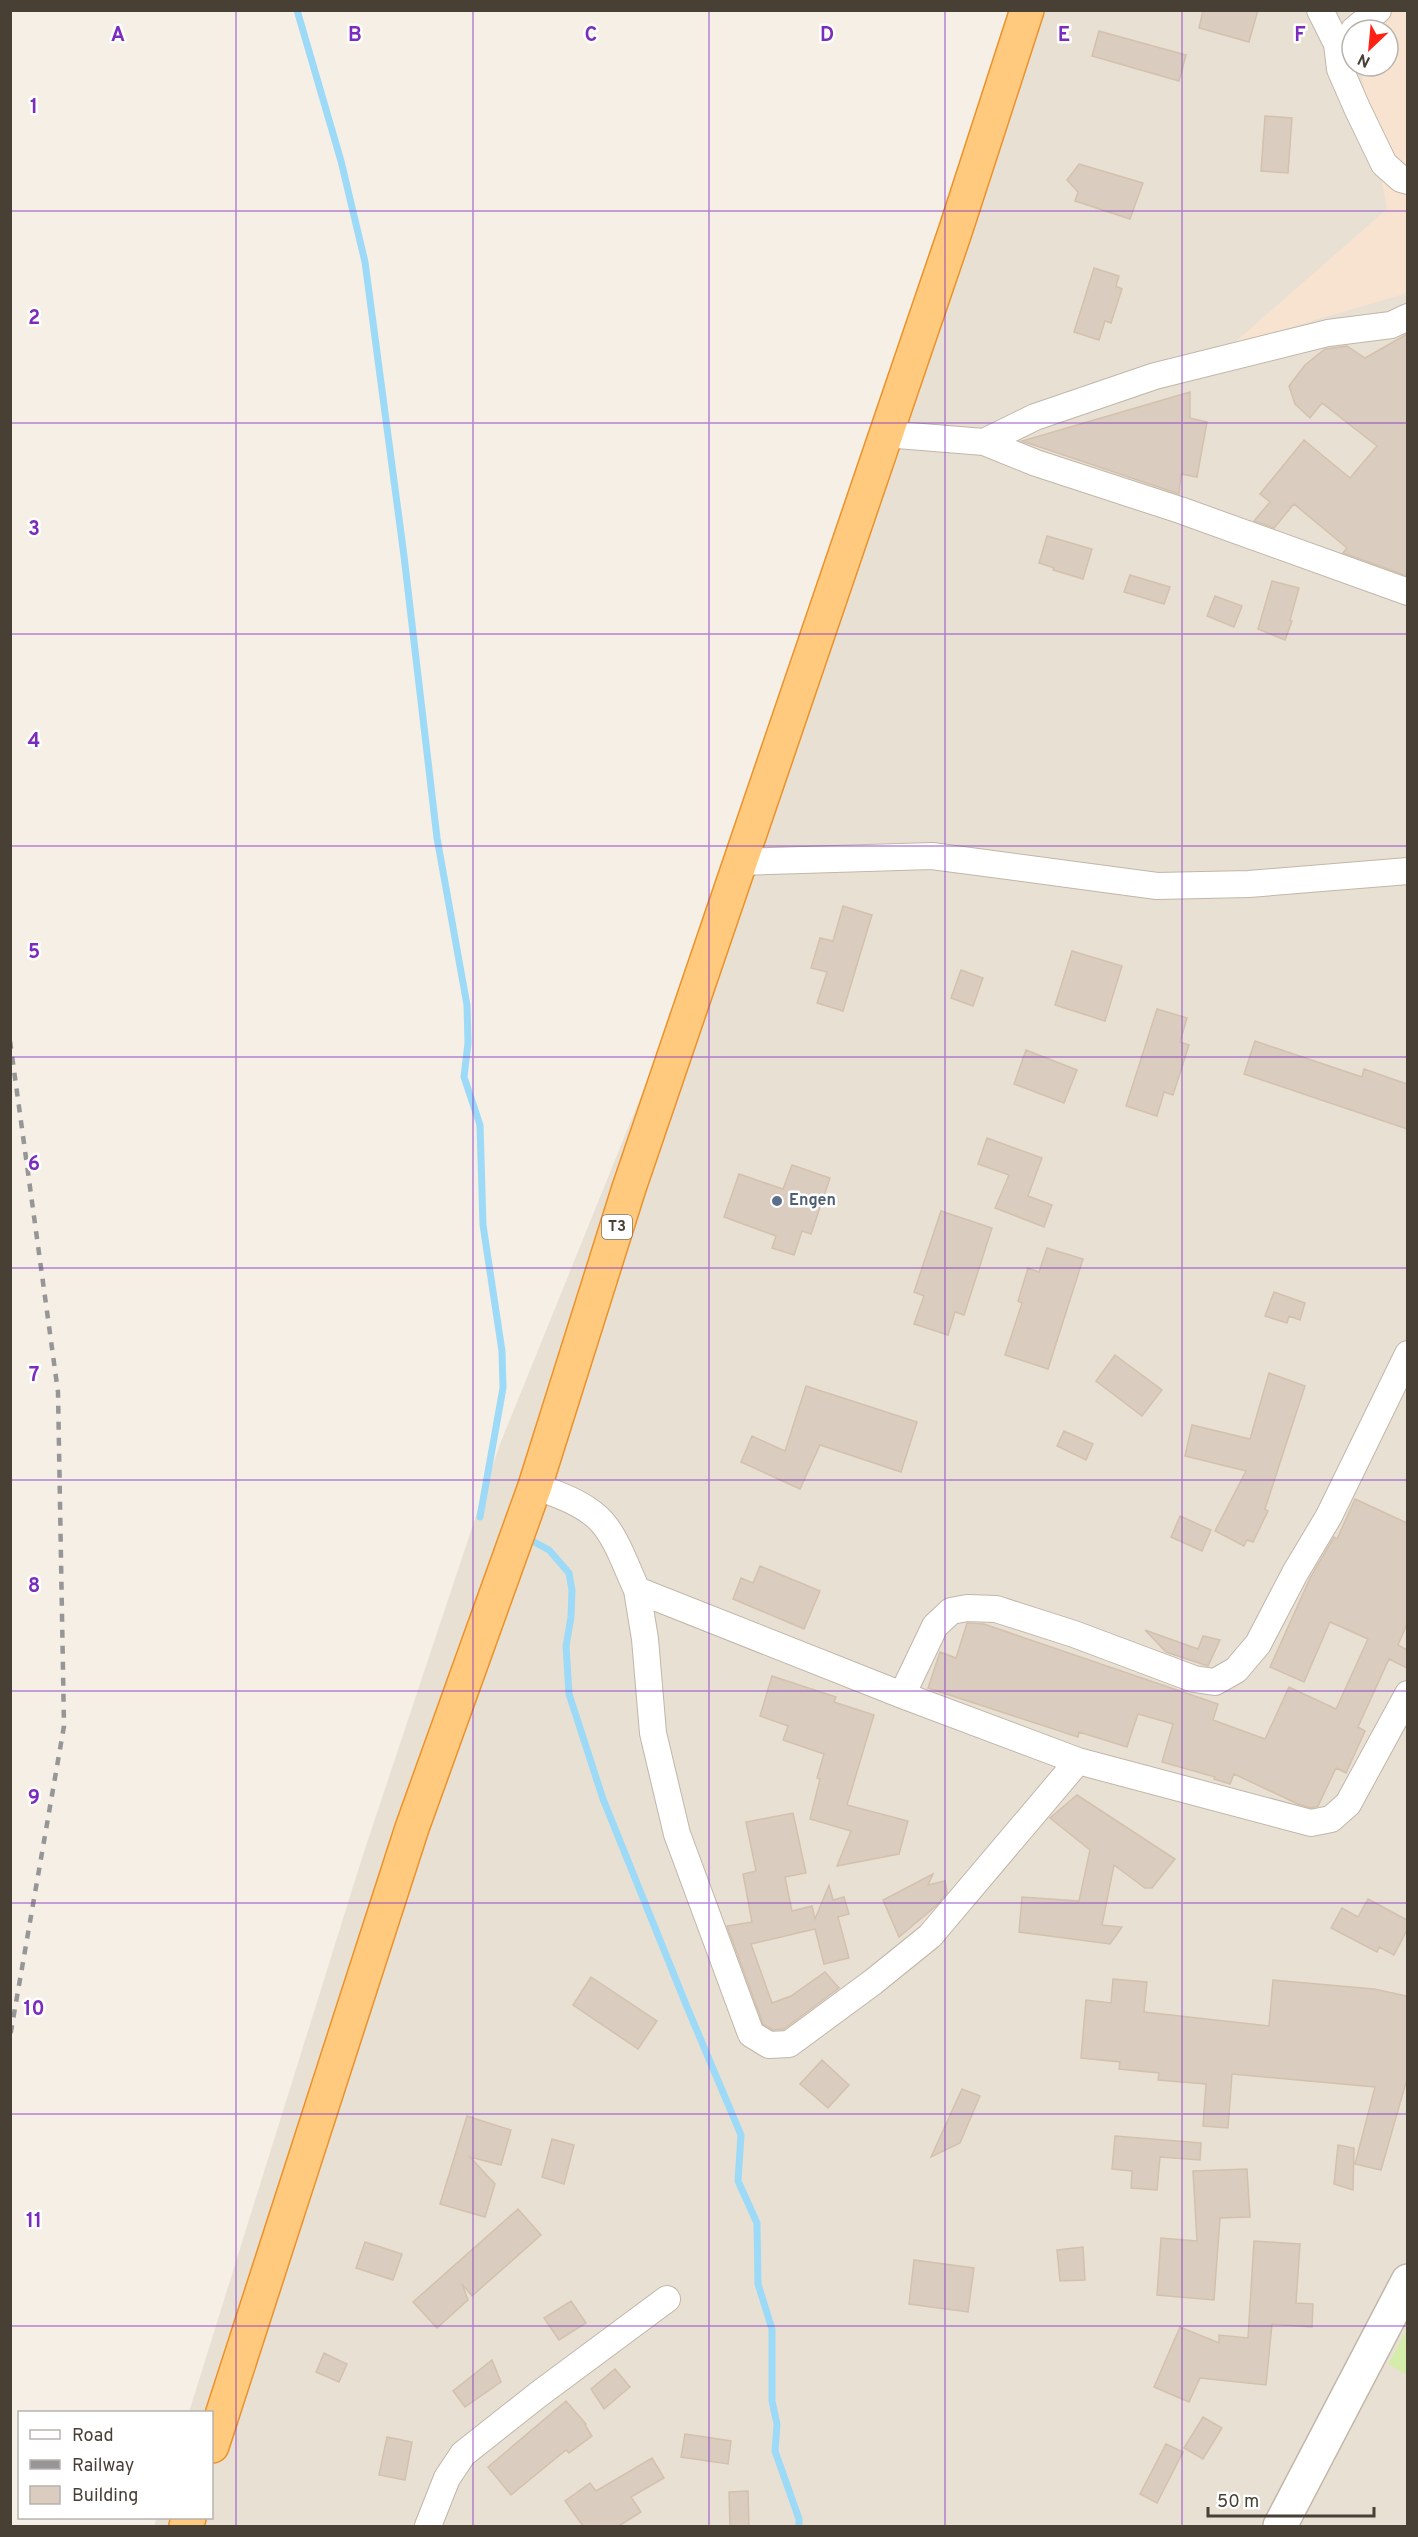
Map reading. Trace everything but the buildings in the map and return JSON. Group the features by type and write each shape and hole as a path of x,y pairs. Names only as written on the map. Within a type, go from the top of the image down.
{"highway":[{"name":"T3","path":"213,2443 412,1828 535,1486 629,1188 951,243 1027,10"}],"street":[{"path":"1320,10 1340,28"},
{"path":"1344,78 1384,164 1401,179 1407,181"},
{"path":"984,442 1035,417 1155,376 1328,333 1391,325 1407,317"},
{"path":"885,434 984,442 1036,463 1180,510 1407,592"},
{"path":"740,862 932,856 1157,886 1250,884 1407,871"},
{"path":"902,1695 935,1626 951,1611 967,1608 996,1609 1074,1634 1194,1679 1215,1682 1236,1670 1258,1644 1295,1573 1329,1516 1407,1354"},
{"path":"535,1486 576,1502 598,1518 615,1543 637,1590 645,1639 653,1733 677,1834 751,2034 769,2045 789,2044 873,1982 930,1936 1078,1761"},
{"path":"637,1590 902,1695 1078,1761 1311,1823 1331,1819 1348,1804 1407,1694"},
{"path":"1280,2526 1407,2281"},
{"path":"428,2526 447,2478 463,2454 667,2299"}],"shaded area":[{"path":"1027,11 1407,11 1407,2526 154,2526 157,2519 213,2519 213,2411 189,2411 361,1861 500,1444 788,733"},
{"path":"1350,11 1407,11 1407,293 1233,344 1387,209 1362,78 1400,78 1400,18 1351,18"}],"green space":[{"path":"1407,2329 1407,2375 1388,2364"}],"waterway":[{"path":"297,10 341,161 365,262 404,556 437,838 467,1005 468,1043 464,1077 480,1125 483,1225 502,1351 503,1388 480,1517"},
{"path":"525,1537 549,1550 569,1573 572,1590 571,1617 566,1646 569,1694 603,1799 741,2135 738,2181 757,2223 758,2284 772,2329 772,2401 777,2424 775,2451 799,2519 799,2526"}],"railway":[{"path":"10,1041 58,1392 64,1726 10,2037"}],"place":[{"name":"Engen","path":"777,1201"}]}
